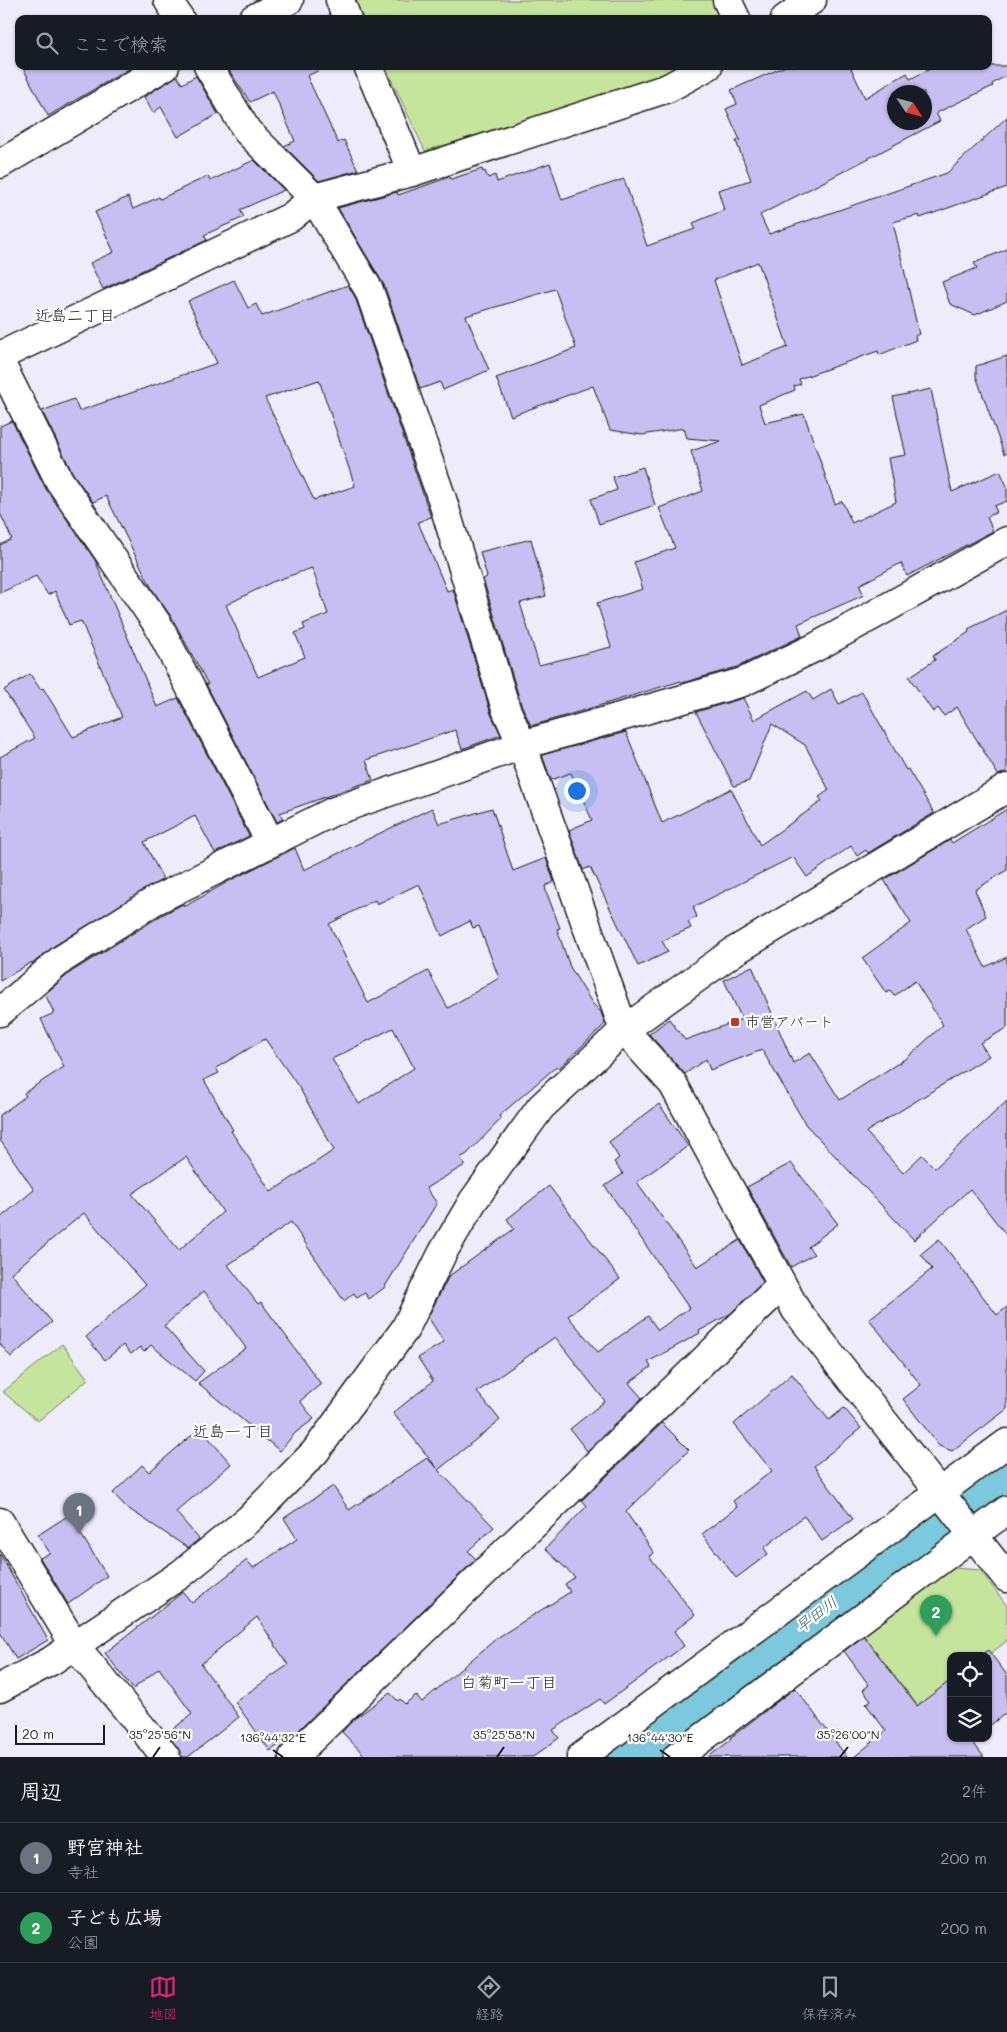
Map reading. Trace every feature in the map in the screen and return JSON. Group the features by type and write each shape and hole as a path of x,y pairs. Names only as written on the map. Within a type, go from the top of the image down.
{"street":[{"path":"168,0 177,15"},
{"path":"261,15 289,0"},
{"path":"340,0 346,15"},
{"path":"726,0 734,15"},
{"path":"791,15 812,0"},
{"path":"0,164 158,70"},
{"path":"210,70 247,131 314,198 370,290 442,499 506,709 522,745 624,1030 673,1084 796,1310 1007,1578"},
{"path":"370,70 412,172"},
{"path":"0,356 291,217 314,198 412,172 668,88 701,70"},
{"path":"0,362 59,480 158,625 270,842"},
{"path":"0,1012 62,959 146,906 332,812 522,745 743,682 816,647 1007,541"},
{"path":"0,1688 75,1646 181,1574 249,1519 315,1452 404,1329 443,1252 473,1201 541,1107 624,1030 733,952 1007,788"},
{"path":"293,1757 782,1286"},
{"path":"582,1757 1007,1443"},
{"path":"677,1757 970,1531 1007,1510"},
{"path":"0,1522 75,1646 166,1757"}],"green space":[{"path":"355,0 715,0 724,15 361,15"},
{"path":"387,70 687,70 668,80 425,151"},
{"path":"62,1344 88,1379 38,1421 3,1392"},
{"path":"953,1568 980,1570 1007,1606 1007,1641 992,1652 947,1652 947,1685 918,1706 860,1631"}],"building":[{"path":"992,66 1007,66 1007,75 992,84 993,86 936,113 940,121 932,125 932,85 887,85 887,130 923,130 760,215 769,234 947,173 1007,117 1007,187 920,218 919,215 893,222 919,334 915,336 916,340 879,355 878,351 799,379 801,384 794,386 795,390 759,405 765,423 804,414 835,504 842,501 852,523 896,502 888,458 906,455 893,397 931,389 952,492 1000,471 1007,486 1007,501 994,506 997,512 987,517 993,531 907,576 901,563 859,585 864,595 798,624 802,636 737,667 682,683 681,681 531,726 521,704 483,579 487,577 480,552 531,539 546,596 520,603 539,665 611,647 597,603 643,589 634,562 675,548 659,508 703,491 691,451 721,441 687,438 684,428 642,435 610,430 593,386 511,416 496,378 576,348 555,289 466,316 489,370 443,390 440,382 420,389 384,285 338,208 397,192 398,195 450,177 451,179 482,169 488,178 495,175 497,182 550,163 562,200 624,179 647,246 695,229 693,223 724,210 718,190 751,180 736,141 740,140 726,109 737,104 731,90 777,70 852,70 865,98 907,73 910,79 928,70 992,70","holes":["758,262 788,347 742,365 714,280"]},
{"path":"24,70 127,70 48,116"},
{"path":"229,70 320,70 307,76 338,143 344,140 358,170 319,181 284,146 295,141 273,91 250,102"},
{"path":"177,76 182,84 196,76 218,114 178,137 161,107 153,113 144,97"},
{"path":"254,160 284,190 240,210 244,217 204,235 207,240 103,289 90,263 114,252 95,212 128,197 133,209 159,197 160,199 208,176 210,181"},
{"path":"1007,249 1007,301 975,315 950,304 942,282 977,268 974,263"},
{"path":"234,280 248,308 256,304 262,316 348,285 355,297 431,517 418,522 447,591 453,589 491,714 501,735 462,749 455,730 366,760 373,780 280,813 283,819 277,822 206,684 208,684 172,618 152,589 106,496 93,502 72,472 42,411 74,399 79,411 217,363 188,301","holes":["319,380 355,486 314,500 265,398","312,568 328,614 303,624 305,629 295,633 305,657 258,677 226,605 272,582"]},
{"path":"1007,356 1007,453 1004,454 976,376 976,366"},
{"path":"12,421 46,489 95,560 157,707 178,698 249,836 215,853 195,816 144,842 163,879 54,946 32,964 32,962 0,981 0,757 35,738 4,690 30,674 40,689 43,688 73,737 122,717 81,621 69,625 55,591 48,595 36,576 0,593 0,545 12,539 0,513 0,426"},
{"path":"643,467 655,505 599,524 591,499 617,490 613,477"},
{"path":"1007,610 1007,772 998,775 957,707 944,716 938,708 933,712 909,677 935,660 933,656 969,632 968,629"},
{"path":"831,689 839,704 862,692 906,770 908,769 934,813 868,853 866,850 857,856 851,846 807,877 793,857 693,907 697,917 688,922 691,928 662,941 668,952 638,966 590,867 583,870 569,830 592,820 571,773 551,780 542,755 626,732 662,823 731,789 760,845 822,801 819,797 829,790 805,745 772,724 749,781 734,786 696,712 743,698 754,720 807,691 813,700"},
{"path":"432,808 439,824 492,808 513,871 546,858 554,882 545,886 546,891 560,928 557,929 570,967 592,1003 601,1012 605,1024 559,1068 557,1066 499,1116 501,1119 467,1154 460,1158 465,1165 426,1188 437,1203 384,1288 369,1299 365,1293 357,1298 354,1293 344,1301 291,1222 228,1265 258,1304 261,1302 321,1384 300,1401 314,1419 295,1433 280,1451 198,1383 246,1348 204,1291 164,1326 204,1371 195,1381 151,1345 144,1352 140,1347 131,1354 123,1345 105,1360 86,1337 145,1285 84,1213 11,1273 52,1322 11,1357 0,1344 0,1218 34,1190 0,1140 0,1115 26,1096 24,1093 64,1067 41,1019 54,1013 45,994 71,972 162,915 183,904 184,907 229,881 295,848 304,870","holes":["419,884 442,936 470,921 473,928 479,926 499,978 448,1008 428,971 368,1003 329,924 375,900 377,904","393,1028 414,1068 359,1104 332,1059","265,1039 300,1089 334,1150 271,1192 231,1131 233,1130 204,1080 219,1073 216,1068","186,1157 223,1212 179,1250 132,1194"]},
{"path":"1007,809 1007,870 975,890 986,916 966,929 985,967 1007,957 1007,1028 980,1043 989,1056 866,1132 903,1173 922,1155 935,1168 1007,1101 1007,1236 970,1189 914,1240 806,1125 762,1050 710,1070 706,1059 685,1074 649,1034 669,1019 685,1040 742,1019 724,980 752,966 793,1063 810,1053 840,1100 908,1057 943,1025 915,981 894,996 890,991 886,993 862,958 911,923 884,880 950,840 952,843"},
{"path":"659,1104 688,1146 637,1182 697,1267 740,1240 763,1282 730,1314 648,1362 651,1367 629,1383 642,1398 587,1451 570,1429 605,1401 555,1337 477,1392 500,1420 438,1470 494,1527 468,1551 476,1559 295,1734 270,1751 235,1702 288,1665 257,1617 201,1664 239,1717 188,1757 181,1757 178,1748 167,1734 192,1714 159,1668 133,1689 105,1653 183,1592 192,1603 247,1560 253,1568 297,1539 284,1518 333,1486 349,1510 427,1458 437,1468 393,1413 433,1381 418,1358 444,1342 428,1317 449,1276 514,1229 507,1219 549,1186 620,1279 568,1316 598,1352 648,1316 658,1330 689,1308 605,1186 623,1174 614,1162 619,1158 609,1142"},
{"path":"791,1163 838,1224 808,1247 814,1254 791,1267 747,1187"},
{"path":"939,1239 997,1315 1007,1307 1007,1409 952,1451 939,1446 903,1399 921,1385 869,1319 932,1269 921,1254"},
{"path":"792,1374 829,1420 844,1408 861,1428 814,1466 853,1519 822,1541 804,1516 764,1548 768,1554 736,1578 702,1534 737,1507 733,1501 772,1471 734,1424"},
{"path":"662,1423 689,1450 626,1512 654,1553 649,1556 695,1615 674,1631 684,1646 604,1704 600,1699 553,1730 559,1738 533,1757 366,1757 342,1732 354,1719 390,1693 398,1701 400,1699 405,1704 416,1695 422,1702 497,1638 570,1592 565,1584 575,1577 545,1549 587,1506 582,1500"},
{"path":"200,1428 231,1464 176,1512 199,1539 188,1548 126,1507 113,1493 142,1465 149,1472"},
{"path":"69,1515 107,1576 68,1604 40,1558 50,1553 38,1535"},
{"path":"0,1554 48,1640 16,1659 0,1632"},
{"path":"864,1636 917,1706 947,1683 947,1742 973,1742 984,1757 854,1757 886,1731 866,1704 871,1700 863,1690 869,1685 844,1651"},
{"path":"992,1655 1007,1675 1007,1712 992,1724"},
{"path":"795,1688 847,1757 708,1757 731,1740 730,1738"}],"waterway":[{"name":"早田川","path":"625,1757 1007,1470"}],"place":[{"name":"市営アパート","path":"735,1022"},
{"name":"野宮神社","path":"79,1534"},
{"name":"子ども広場","path":"936,1636"}],"district":[{"name":"近島二丁目","path":"75,315"},
{"name":"近島一丁目","path":"233,1431"},
{"name":"白菊町一丁目","path":"509,1682"}]}
